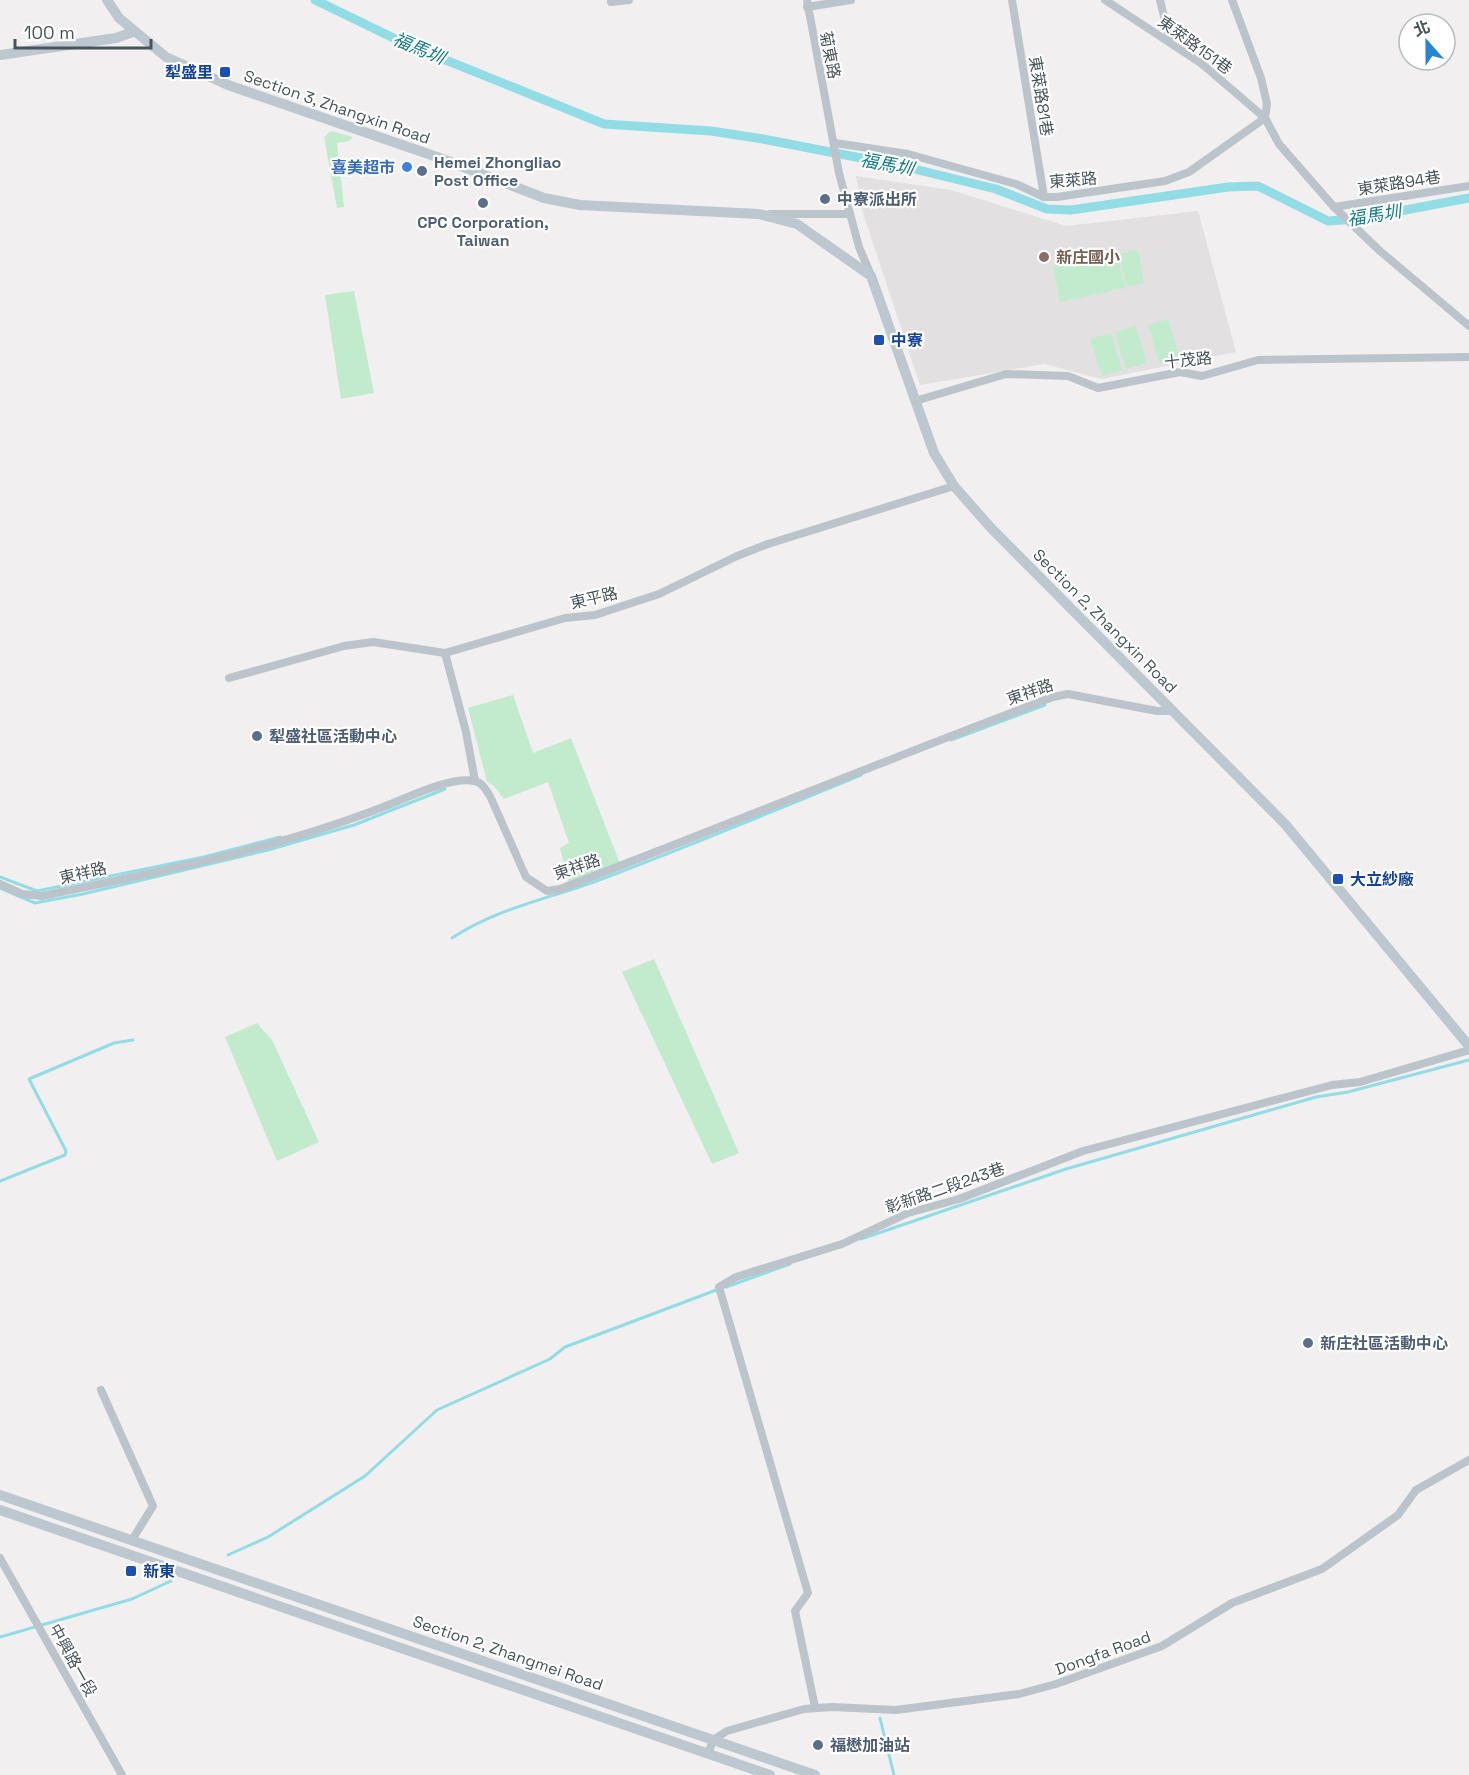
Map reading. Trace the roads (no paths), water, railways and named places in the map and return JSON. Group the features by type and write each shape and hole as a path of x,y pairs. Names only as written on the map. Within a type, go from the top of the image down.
{"street":[{"name":"Section 3, Zhangxin Road","path":"107,0 119,18 133,32 166,57 228,85 440,158 544,198 580,205 759,214"},
{"path":"611,0 611,2 629,0"},
{"name":"菊東路","path":"850,214 839,173 807,4 851,0"},
{"name":"東萊路81巷","path":"1012,0 1044,197"},
{"name":"東萊路151巷","path":"1106,0 1202,64 1264,118"},
{"path":"1160,0 1170,41"},
{"path":"1232,0 1261,78 1267,104 1264,118 1279,144 1334,207 1380,251 1469,326"},
{"path":"0,55 116,38 133,32"},
{"name":"東萊路","path":"835,143 919,157 1016,184 1044,197 1165,181 1189,172 1264,118"},
{"name":"東萊路94巷","path":"1334,207 1469,186"},
{"path":"759,214 850,214 871,276"},
{"path":"759,214 797,224 871,276"},
{"name":"Section 2, Zhangxin Road","path":"871,276 934,453 954,486 991,528 1284,824 1469,1048"},
{"name":"十茂路","path":"915,401 964,384 1006,374 1068,376 1098,388 1180,372 1202,376 1258,360 1469,357"},
{"name":"東平路","path":"229,678 342,647 373,642 445,653 565,618 595,615 659,594 737,556 768,544 954,486"},
{"path":"445,653 466,732 475,781"},
{"name":"東祥路","path":"0,884 31,896 42,896 193,864 352,819 437,787 475,781 483,785 490,796 526,877 547,891 560,889 903,753 1053,697 1068,694 1158,711 1174,711"},
{"name":"彰新路二段243巷","path":"815,1707 795,1611 808,1593 719,1287 736,1277 842,1244 908,1213 959,1199 1083,1150 1332,1085 1360,1082 1469,1048"},
{"path":"101,1390 153,1506 132,1540"},
{"name":"Dongfa Road","path":"713,1740 727,1731 815,1707 903,1709 1019,1694 1056,1684 1162,1646 1232,1603 1322,1569 1398,1515 1416,1490 1469,1460"},
{"name":"Section 2, Zhangmei Road","path":"0,1495 815,1775"},
{"name":"Section 2, Zhangmei Road","path":"0,1510 183,1571 770,1775"},
{"name":"中興路一段","path":"0,1558 122,1775"},
{"path":"450,1663 455,1651"},
{"path":"708,1754 713,1740"}],"waterway":[{"name":"福馬圳","path":"315,0 406,44 604,124 711,131 763,139 902,166 996,189 1047,209 1071,210 1228,187 1258,186 1328,221 1358,219 1469,198"},
{"path":"951,740 1045,705"},
{"path":"452,938 505,911 580,887 861,775"},
{"path":"0,888 35,903 83,894 268,850 354,825 445,789"},
{"path":"0,877 37,891 204,857 280,837"},
{"path":"0,1181 65,1155 66,1151 29,1079 114,1043 133,1040"},
{"path":"861,1239 1066,1169 1316,1097 1348,1092 1469,1060"},
{"path":"726,1287 790,1264"},
{"path":"228,1555 268,1537 365,1476 437,1410 550,1359 565,1347 719,1289"},
{"path":"0,1637 132,1599 171,1581"},
{"path":"880,1718 894,1775"}],"place":[{"name":"犁盛里","path":"225,72"},
{"name":"喜美超市","path":"407,167"},
{"name":"Hemei Zhongliao Post Office","path":"422,171"},
{"name":"中寮派出所","path":"825,199"},
{"name":"CPC Corporation, Taiwan","path":"483,203"},
{"name":"新庄國小","path":"1044,257"},
{"name":"中寮","path":"879,340"},
{"name":"犁盛社區活動中心","path":"257,736"},
{"name":"大立紗廠","path":"1338,879"},
{"name":"新庄社區活動中心","path":"1308,1343"},
{"name":"新東","path":"131,1571"},
{"name":"福懋加油站","path":"818,1745"}]}
